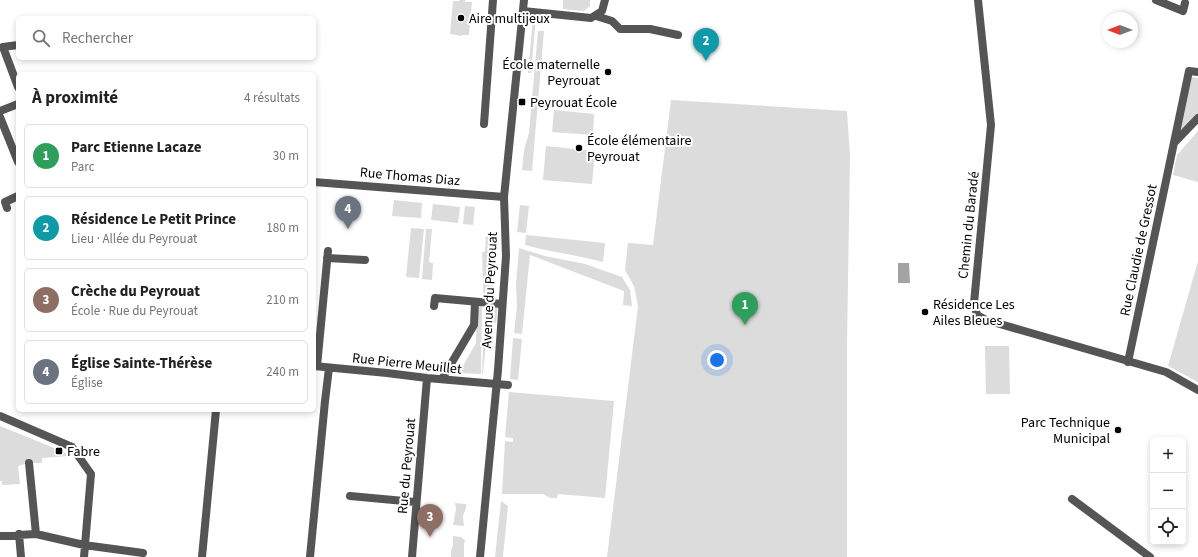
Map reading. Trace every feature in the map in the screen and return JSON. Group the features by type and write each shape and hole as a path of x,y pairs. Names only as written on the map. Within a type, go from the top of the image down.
{"street":[{"path":"484,124 493,0"},
{"name":"Avenue du Peyrouat","path":"480,557 497,384 506,256 504,197 524,0"},
{"path":"523,11 591,18 596,16 602,10 605,0"},
{"name":"Chemin du Baradé","path":"978,0 991,125 974,303 977,315 986,320 1166,372 1198,390"},
{"path":"1156,0 1183,10 1185,2"},
{"path":"596,16 612,21 620,29 650,29 678,35"},
{"path":"16,45 2,46 16,82"},
{"name":"Rue Claudie de Gressot","path":"1128,362 1189,71 1198,72"},
{"path":"0,111 16,105"},
{"path":"0,117 16,157"},
{"path":"1174,143 1198,118"},
{"name":"Rue Thomas Diaz","path":"316,182 504,197"},
{"path":"7,208 5,202 16,197"},
{"path":"316,366 327,254 365,260"},
{"path":"434,306 435,298 502,304"},
{"path":"442,379 474,325 475,302"},
{"name":"Rue Pierre Meuillet","path":"316,366 508,385"},
{"path":"310,557 325,401 330,368"},
{"name":"Rue du Peyrouat","path":"412,557 415,502 427,378"},
{"path":"202,557 216,412"},
{"path":"0,416 72,447 90,474 84,557"},
{"path":"29,463 36,534"},
{"path":"350,496 415,502"},
{"path":"1072,499 1150,557"},
{"path":"19,534 21,557"},
{"path":"0,536 36,534 84,545 144,553"}],"shaded area":[{"name":"Aire multijeux","path":"460,0 472,2 469,35 462,36 450,34 453,1"},
{"path":"563,0 590,0 590,6 584,11 563,9"},
{"path":"536,17 531,73 528,73 533,18"},
{"path":"538,31 544,31 532,171 522,170 524,150 529,133"},
{"path":"1191,77 1198,78 1198,115 1183,132 1180,126"},
{"path":"671,100 847,111 850,156 847,345 847,557 607,557 638,306 634,286 625,270 628,243 653,245"},
{"path":"554,110 594,114 593,135 552,132"},
{"path":"1198,131 1198,182 1173,175 1177,155"},
{"path":"546,146 595,151 592,184 543,180"},
{"path":"394,200 422,203 421,218 392,216"},
{"path":"433,204 460,207 458,223 431,220"},
{"path":"520,205 529,206 526,233 517,232"},
{"path":"465,206 475,207 473,225 463,224"},
{"path":"411,228 424,229 419,278 406,277"},
{"path":"426,229 432,229 429,262 433,263 432,280 422,279"},
{"path":"486,234 493,234 492,244 496,244 491,300 484,299 482,252 485,252"},
{"path":"526,235 605,243 603,262 525,245"},
{"path":"519,248 545,256 585,264 622,277 630,290 632,306 623,305 624,291 530,255 522,334 514,333 517,306 516,285"},
{"path":"1198,261 1198,382 1168,366"},
{"path":"898,263 909,263 910,283 898,283"},
{"path":"477,304 482,305 481,374 459,373 476,343"},
{"path":"485,305 498,306 496,323 488,322 482,374"},
{"path":"513,338 522,339 518,380 510,379"},
{"path":"985,346 1009,346 1010,394 986,394"},
{"path":"509,392 614,401 605,498 558,494 557,498 550,498 543,494 502,494 505,441 513,442 513,438 505,437"},
{"path":"0,426 64,452 69,456 42,458 42,463 29,463 18,466 20,484 2,485 2,481 0,481"},
{"path":"501,501 508,506 503,557 495,557"},
{"path":"455,503 466,504 463,516 464,526 453,525 456,509"},
{"path":"453,536 461,537 465,540 464,557 451,557"}],"place":[{"name":"Aire multijeux","path":"461,18"},
{"name":"Résidence Le Petit Prince","path":"706,61"},
{"name":"École maternelle Peyrouat","path":"608,72"},
{"name":"Peyrouat École","path":"522,102"},
{"name":"École élémentaire Peyrouat","path":"579,148"},
{"name":"Église Sainte-Thérèse","path":"348,229"},
{"name":"Résidence Les Ailes Bleues","path":"925,312"},
{"name":"Parc Etienne Lacaze","path":"745,325"},
{"name":"Parc Technique Municipal","path":"1118,430"},
{"name":"Fabre","path":"59,451"},
{"name":"Crèche du Peyrouat","path":"430,537"}]}
